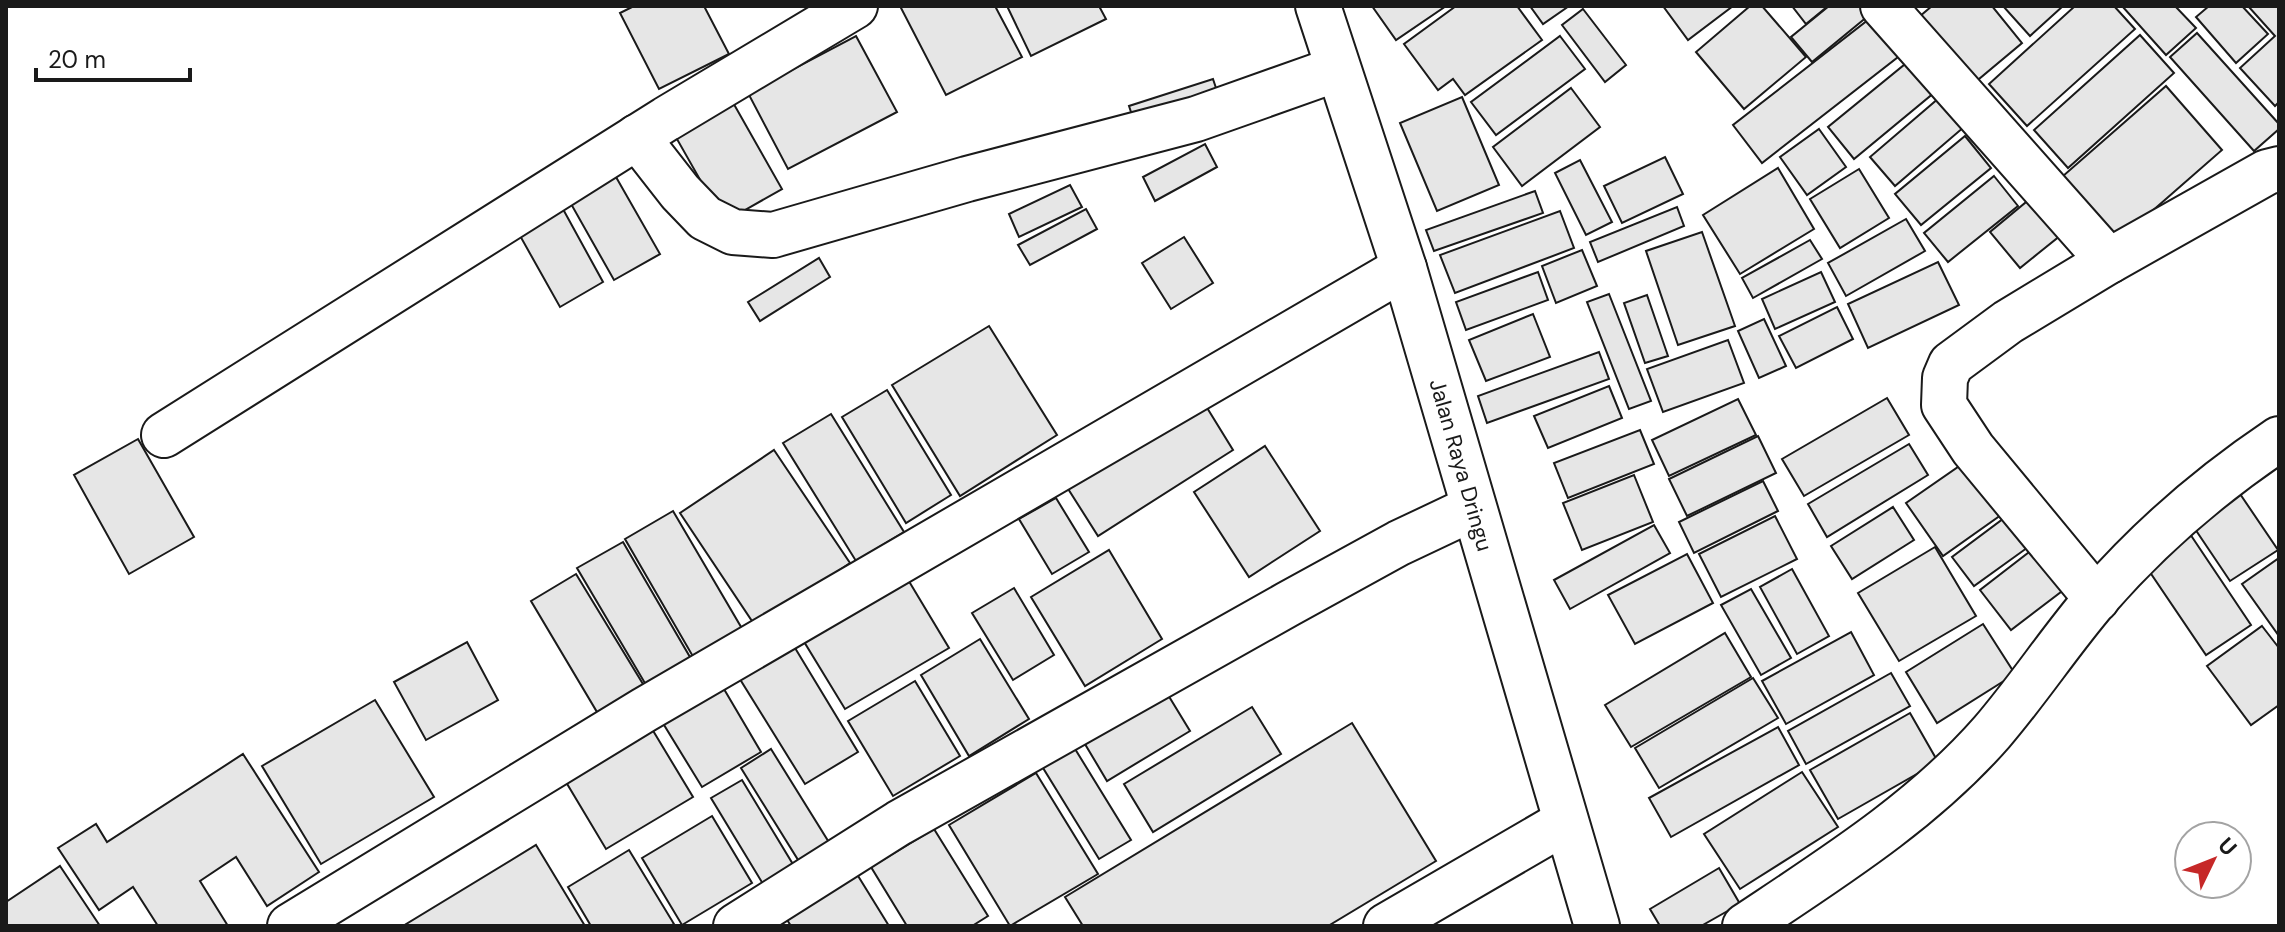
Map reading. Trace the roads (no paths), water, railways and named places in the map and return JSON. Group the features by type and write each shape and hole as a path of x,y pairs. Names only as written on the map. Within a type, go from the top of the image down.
{"main road":[{"path":"164,435 637,137 855,6"},
{"name":"Jalan Raya Dringu","path":"1318,6 1404,268 1597,926"},
{"path":"1883,6 2109,261"},
{"path":"637,137 680,192 705,218 733,232 773,235 967,179 1196,119 1337,69"},
{"path":"2097,599 1973,449 1944,405 1945,378 1951,364 2008,322 2109,261 2267,172 2279,169"},
{"path":"290,926 347,911 644,710 1404,268"},
{"path":"1745,926 1857,851 1939,785 1992,732 2097,599 2158,534 2238,467 2279,439"},
{"path":"736,926 899,823 1329,581 1473,508"},
{"path":"1386,926 1565,822"}]}
